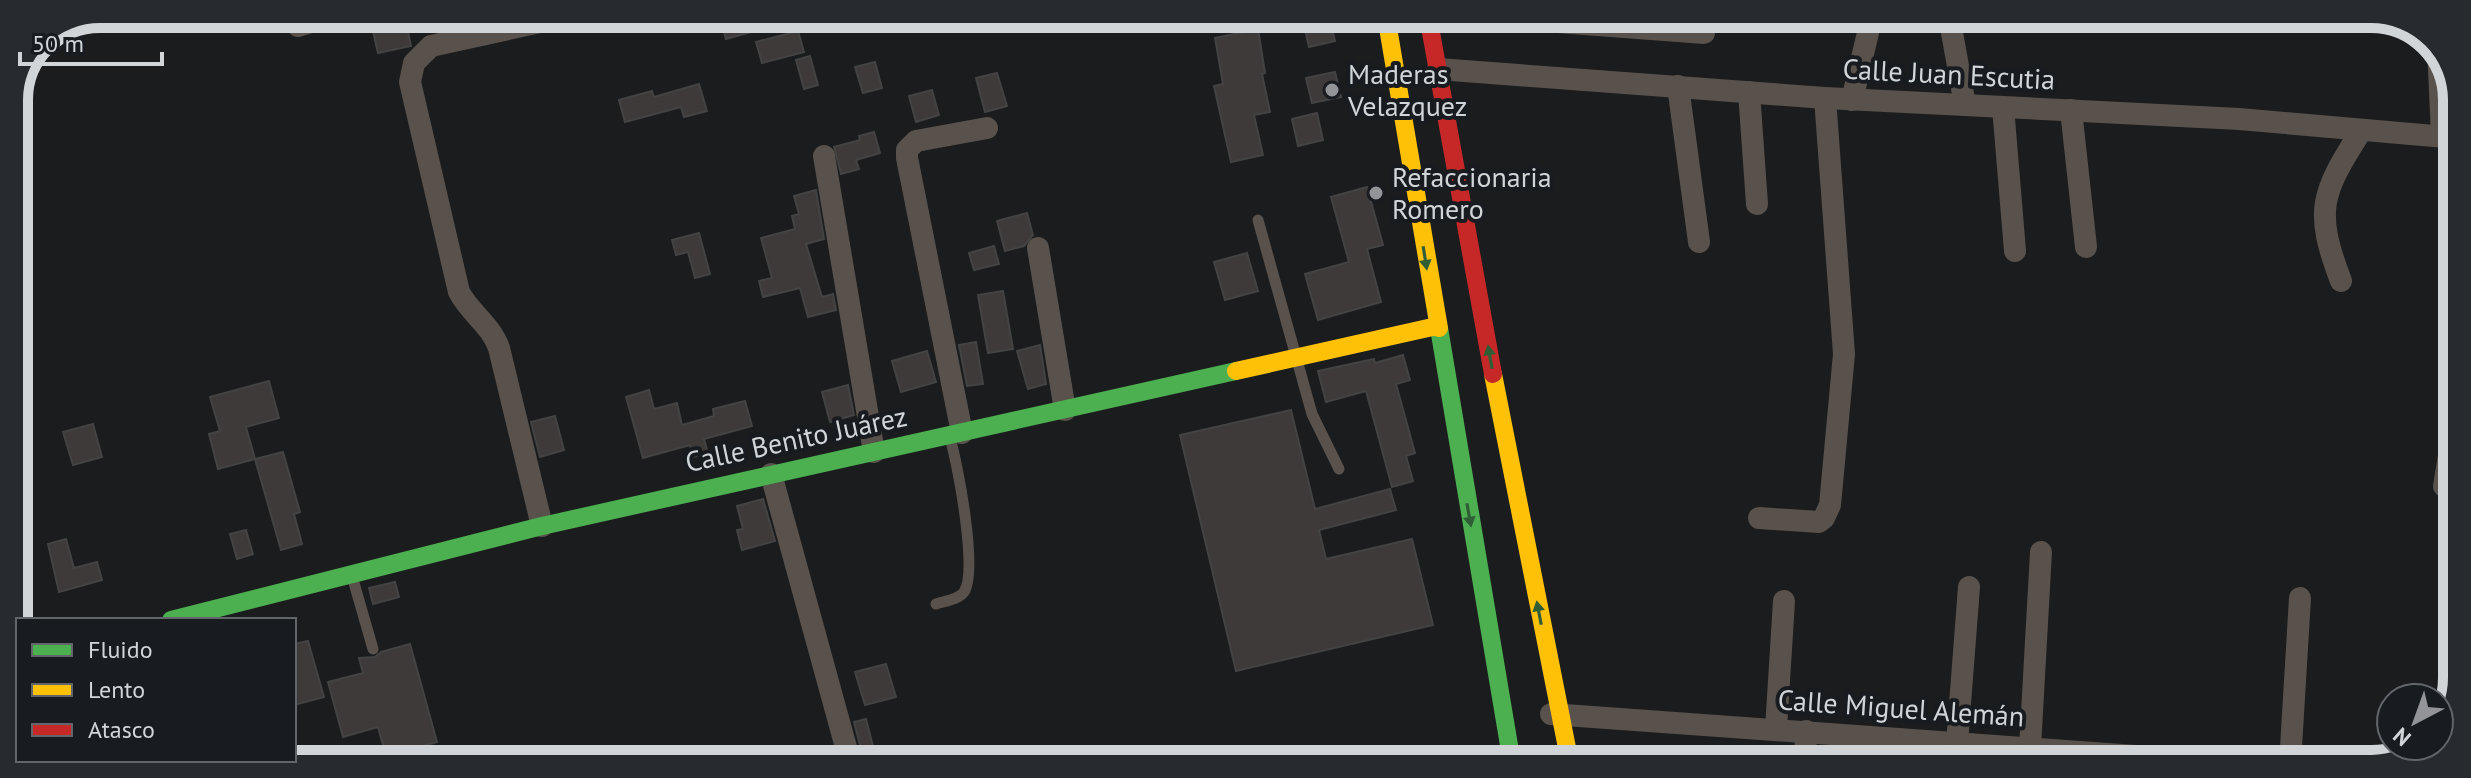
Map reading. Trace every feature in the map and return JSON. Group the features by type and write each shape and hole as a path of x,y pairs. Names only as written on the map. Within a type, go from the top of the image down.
{"main road":[{"path":"1388,28 1510,750"},
{"path":"1430,28 1554,689 1555,750"},
{"name":"Calle Benito Juárez","path":"179,618 542,526 1437,326"},
{"path":"1555,714 1566,750"}],"street":[{"path":"513,28 431,46 414,63 410,82 459,292 494,336 542,526"},
{"path":"1638,28 1704,33"},
{"path":"1852,100 1869,28"},
{"path":"1951,28 1965,105"},
{"name":"Calle Juan Escutia","path":"1438,69 1852,100 2239,119 2443,137"},
{"path":"1678,86 1699,242"},
{"path":"1749,92 1757,204"},
{"path":"1759,518 1819,522 1830,505 1844,354 1825,98"},
{"path":"2003,107 2015,251"},
{"path":"2071,110 2086,247"},
{"path":"956,434 907,150 916,141 987,128"},
{"path":"2341,281 2327,243 2325,206 2335,175 2361,131"},
{"path":"824,156 874,452"},
{"path":"1038,248 1065,410"},
{"path":"771,474 847,750"},
{"path":"2030,748 2041,552"},
{"path":"1957,743 1969,587"},
{"path":"2291,750 2300,598"},
{"path":"1776,729 1784,601"},
{"name":"Calle Miguel Alemán","path":"1555,714 2057,750"},
{"path":"1805,750 1806,731"}],"lane":[{"path":"1258,220 1312,414 1339,469"},
{"path":"936,604 958,597 966,589 970,551 955,454 956,434"},
{"path":"352,574 373,649"}],"building":[{"path":"372,28 407,28 411,46 378,53"},
{"path":"723,28 750,28 751,32 726,39"},
{"path":"1305,28 1332,28 1335,41 1309,47"},
{"path":"1258,29 1265,73 1262,74 1270,112 1254,115 1263,155 1231,162 1214,86 1223,84 1215,38"},
{"path":"798,31 804,52 762,63 756,42"},
{"path":"810,56 818,85 804,89 796,60"},
{"path":"875,62 882,88 863,93 855,67"},
{"path":"1335,72 1341,97 1312,103 1306,78"},
{"path":"997,73 1007,106 985,112 976,78"},
{"path":"699,84 707,111 684,117 681,107 625,122 619,100 652,91 654,97"},
{"path":"932,90 939,115 916,122 909,96"},
{"path":"1317,113 1323,140 1298,146 1292,119"},
{"path":"874,132 880,153 856,160 859,169 841,174 834,147 860,140 859,136"},
{"path":"1367,187 1383,245 1367,249 1381,302 1318,320 1305,274 1349,262 1331,197"},
{"path":"816,190 824,239 806,244 822,297 833,294 836,310 808,317 800,288 763,297 759,281 772,278 761,238 795,229 792,216 799,214 794,196"},
{"path":"1027,213 1033,235 1024,246 1005,251 997,221"},
{"path":"699,233 710,274 695,278 688,252 676,255 672,240"},
{"path":"994,246 999,264 974,270 969,253"},
{"path":"1247,253 1258,291 1225,300 1214,262"},
{"path":"1003,291 1013,349 988,353 978,295"},
{"path":"976,342 983,384 967,386 959,345"},
{"path":"1040,345 1046,384 1028,389 1017,351"},
{"path":"927,351 936,382 901,392 892,361"},
{"path":"1403,355 1410,380 1396,384 1415,453 1406,456 1413,481 1392,487 1366,391 1326,402 1318,371 1374,359 1375,363"},
{"path":"269,381 279,418 246,427 255,459 218,469 209,434 220,431 210,397"},
{"path":"848,385 854,415 830,422 822,392"},
{"path":"649,390 654,409 677,403 682,425 714,416 713,409 745,401 752,426 704,439 708,453 693,457 690,445 643,458 626,397"},
{"path":"1291,410 1315,509 1390,489 1396,510 1319,530 1326,559 1412,539 1433,625 1236,671 1180,435"},
{"path":"555,416 564,450 540,457 531,422"},
{"path":"93,424 102,457 73,465 63,432"},
{"path":"283,452 300,512 294,514 302,544 281,550 255,459"},
{"path":"763,499 775,541 742,550 737,530 743,529 737,506"},
{"path":"246,530 253,554 237,559 230,534"},
{"path":"66,539 74,568 97,562 102,580 59,592 48,544"},
{"path":"395,582 399,597 373,604 369,588"},
{"path":"308,641 324,697 296,704 296,644"},
{"path":"410,644 437,742 408,750 384,750 378,727 343,737 328,682 363,673 359,658 375,657 381,652"},
{"path":"886,664 896,697 865,705 855,672"},
{"path":"866,719 873,746 861,749 854,722"}],"traffic: fast":[{"path":"1439,328 1510,750"},
{"path":"179,618 542,526 1236,371"}],"traffic: slow":[{"path":"1388,28 1439,328"},
{"path":"1236,371 1437,326"},
{"path":"1493,374 1567,750"}],"traffic: jam":[{"path":"1430,28 1493,374"}],"place":[{"name":"Maderas Velazquez","path":"1332,90"},
{"name":"Refaccionaria Romero","path":"1376,193"}]}
